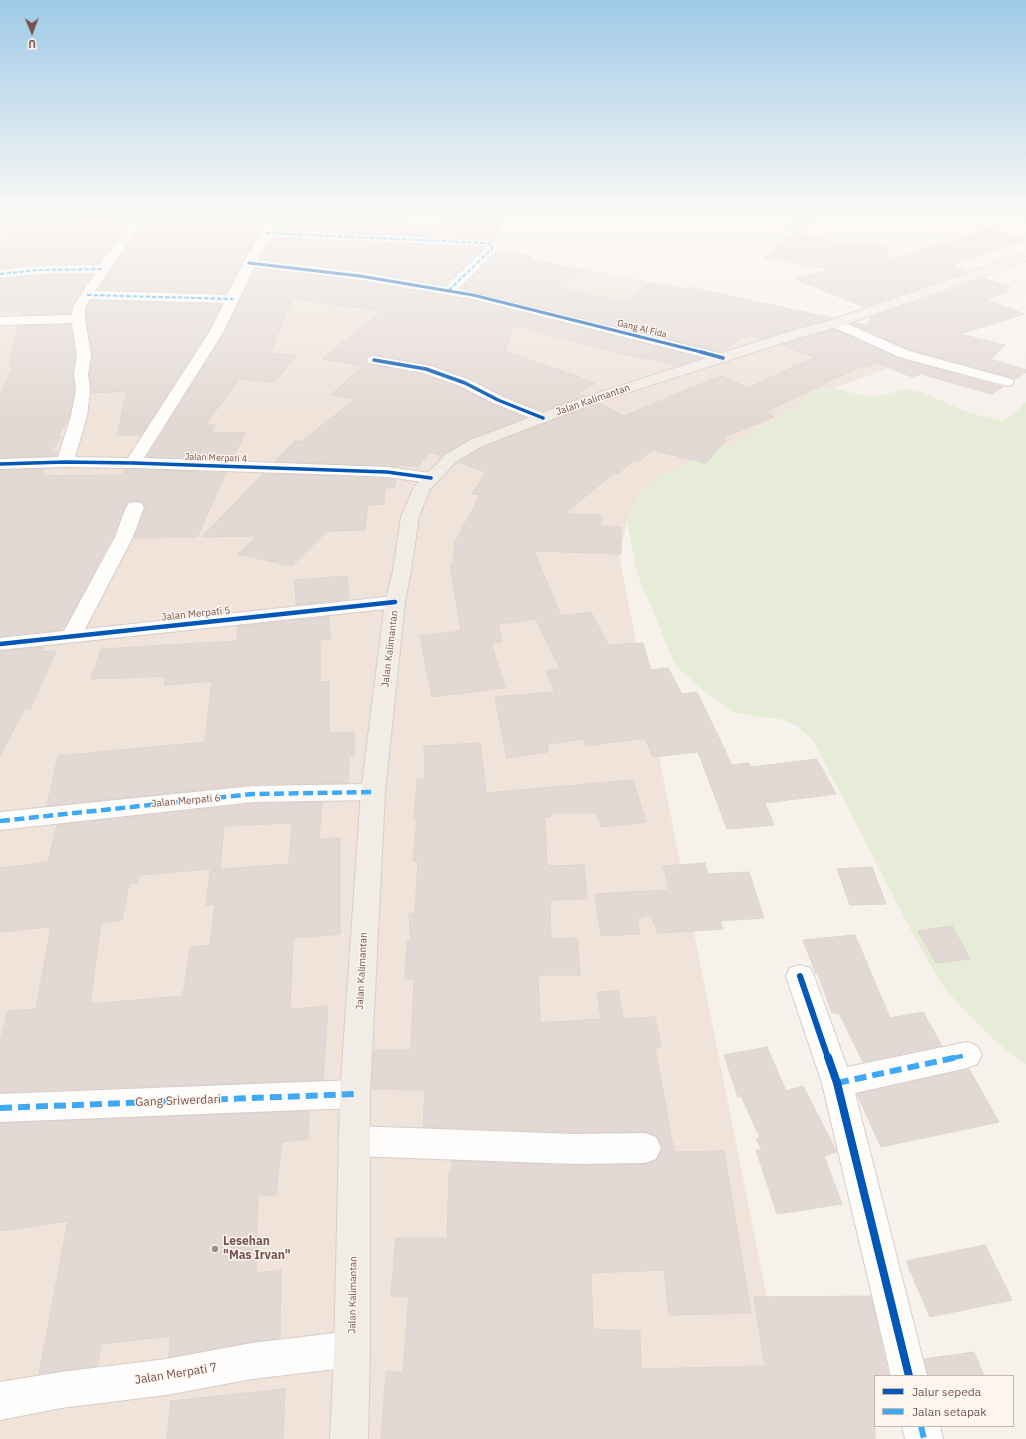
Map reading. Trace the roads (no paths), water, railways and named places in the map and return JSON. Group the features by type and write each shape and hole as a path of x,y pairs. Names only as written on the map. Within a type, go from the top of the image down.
{"main road":[{"name":"Jalan Kalimantan","path":"349,1439 352,1349 355,1094 373,792 395,602 402,570 410,516 422,487 451,458 476,443 587,401 836,323 956,281"}],"street":[{"path":"66,462 79,416 83,390 81,374 84,355 78,319 79,307 96,281"},
{"path":"133,463 152,436 174,398 207,349 241,281"},
{"name":"Gang Al Fida","path":"393,281 487,298 723,358"},
{"path":"449,290 458,281"},
{"path":"87,295 233,299"},
{"path":"0,321 78,319"},
{"path":"836,323 904,354 946,367 1007,382"},
{"path":"374,360 426,369 465,383 498,400 543,418"},
{"name":"Jalan Merpati 4","path":"0,464 66,462 133,463 386,472 431,478"},
{"path":"71,636 124,537 136,507"},
{"name":"Jalan Merpati 5","path":"0,644 395,602"},
{"name":"Jalan Merpati 6","path":"0,820 253,794 373,792"},
{"path":"800,976 837,1083 909,1375"},
{"path":"837,1083 967,1055"},
{"name":"Gang Sriwerdari","path":"0,1108 355,1094"},
{"path":"354,1141 575,1149 645,1148"},
{"name":"Jalan Merpati 7","path":"0,1401 61,1390 166,1377 252,1361 352,1349"},
{"path":"921,1427 924,1439"}],"place":[{"name":"Lesehan \"Mas Irvan\"","path":"215,1249"}]}
